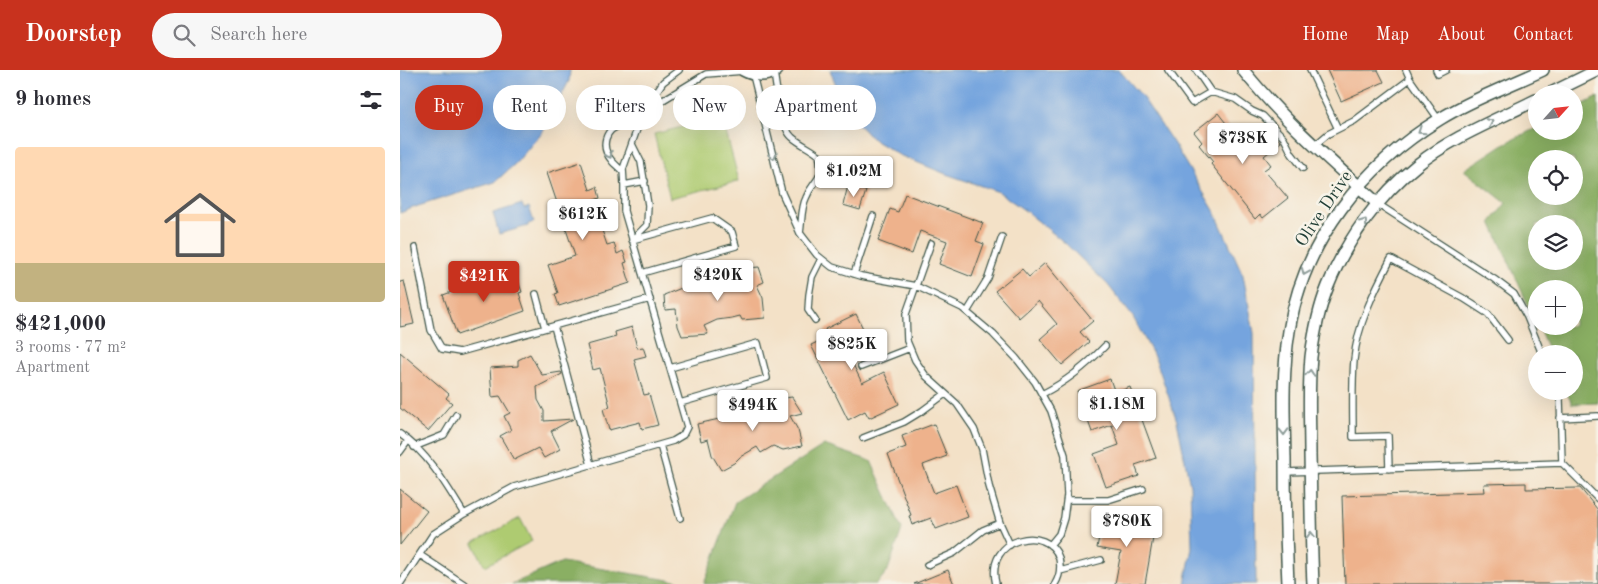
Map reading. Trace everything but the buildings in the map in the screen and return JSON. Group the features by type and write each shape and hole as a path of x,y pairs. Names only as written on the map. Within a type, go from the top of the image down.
{"street":[{"path":"1243,70 1257,88 1314,146 1378,204"},
{"name":"Olive Drive","path":"1288,584 1283,384 1289,330 1302,280 1312,256 1327,230 1358,186 1390,155 1439,120 1543,70"},
{"path":"1568,85 1598,70"},
{"path":"747,72 764,75 776,71"},
{"path":"1313,584 1309,385 1315,335 1321,306 1328,286 1346,248 1378,204 1416,166 1437,151 1474,130 1528,104"}],"lane":[{"path":"661,85 679,70"},
{"path":"1168,70 1192,103 1211,92"},
{"path":"1196,70 1211,92 1235,99 1263,116 1284,138 1292,154 1303,168"},
{"path":"1310,70 1338,128"},
{"path":"1406,70 1410,79 1439,120"},
{"path":"1436,70 1438,74 1446,70"},
{"path":"776,71 778,98 790,136 819,155 822,169 819,179 806,196 803,205 800,233"},
{"path":"663,100 706,74 747,72 782,193 800,233 817,255 832,267 854,274 916,286 962,308 993,334 1016,358 1035,382 1051,411 1065,455 1067,500 1059,534 1050,545"},
{"path":"1314,146 1328,134 1354,121 1410,79"},
{"path":"611,130 606,136 605,146 607,155 623,172"},
{"path":"400,584 433,534 464,514 514,487 673,441 683,435 687,426 624,211 623,172 637,130"},
{"path":"632,144 641,162 648,206 647,225 632,240"},
{"path":"624,185 644,182"},
{"path":"1378,204 1514,294 1528,317 1539,345"},
{"path":"854,274 874,216"},
{"path":"632,240 712,218 732,232 736,246 642,273"},
{"path":"967,312 988,278 1002,236"},
{"path":"931,244 906,314 907,341 915,360 926,376 957,404 974,429 982,450 989,486 1000,524 1010,545"},
{"path":"415,248 431,330 442,349 460,352 650,299"},
{"path":"815,320 808,310 809,295 812,277 821,259"},
{"path":"1389,469 1388,436 1353,437 1353,396 1354,358 1362,323 1375,289 1391,259 1463,298 1488,314 1508,340"},
{"path":"536,294 545,328"},
{"path":"554,326 591,464"},
{"path":"670,368 758,343 767,378 680,403"},
{"path":"1042,394 1059,386 1087,365 1105,346"},
{"path":"861,367 910,348"},
{"path":"863,438 904,422 945,394"},
{"path":"1560,400 1562,463"},
{"path":"414,447 444,435 456,415"},
{"path":"1560,418 1598,416"},
{"path":"400,434 426,459 464,514"},
{"path":"400,452 408,441"},
{"path":"660,445 680,518"},
{"path":"1285,472 1562,463 1597,495"},
{"path":"1067,500 1108,500 1143,489"},
{"path":"927,565 954,552 983,530 1000,524"},
{"path":"996,584 994,574 996,561 1002,550 1013,542 1026,538 1039,539 1050,545 1058,554 1061,566 1059,578 1055,584"},
{"path":"420,555 464,584"},
{"path":"1060,572 1101,560"}],"green space":[{"path":"1598,97 1598,403 1572,404 1570,400 1583,400 1583,345 1546,345 1542,335 1583,335 1583,280 1528,280 1528,305 1491,222 1506,203 1464,170 1502,145 1528,132 1528,140 1583,140 1583,104"},
{"path":"673,129 725,130 739,181 670,198 654,134"},
{"path":"824,445 871,461 902,529 888,570 877,584 704,584 735,502"},
{"path":"520,518 532,541 485,566 473,543"},
{"path":"562,562 693,584 512,584"}],"water":[{"path":"400,70 570,70 569,81 566,87 566,85 493,85 493,130 543,131 516,163 495,182 400,213"},
{"path":"830,70 1119,70 1141,95 1174,144 1215,212 1243,275 1254,333 1256,584 1185,584 1192,548 1190,485 1177,421 1156,360 1133,317 1108,285 1065,243 999,192 946,174 899,155 874,140 864,130 876,130 876,85 836,85"},
{"path":"522,204 524,209 529,207 534,222 528,224 528,226 499,234 493,213"}]}
